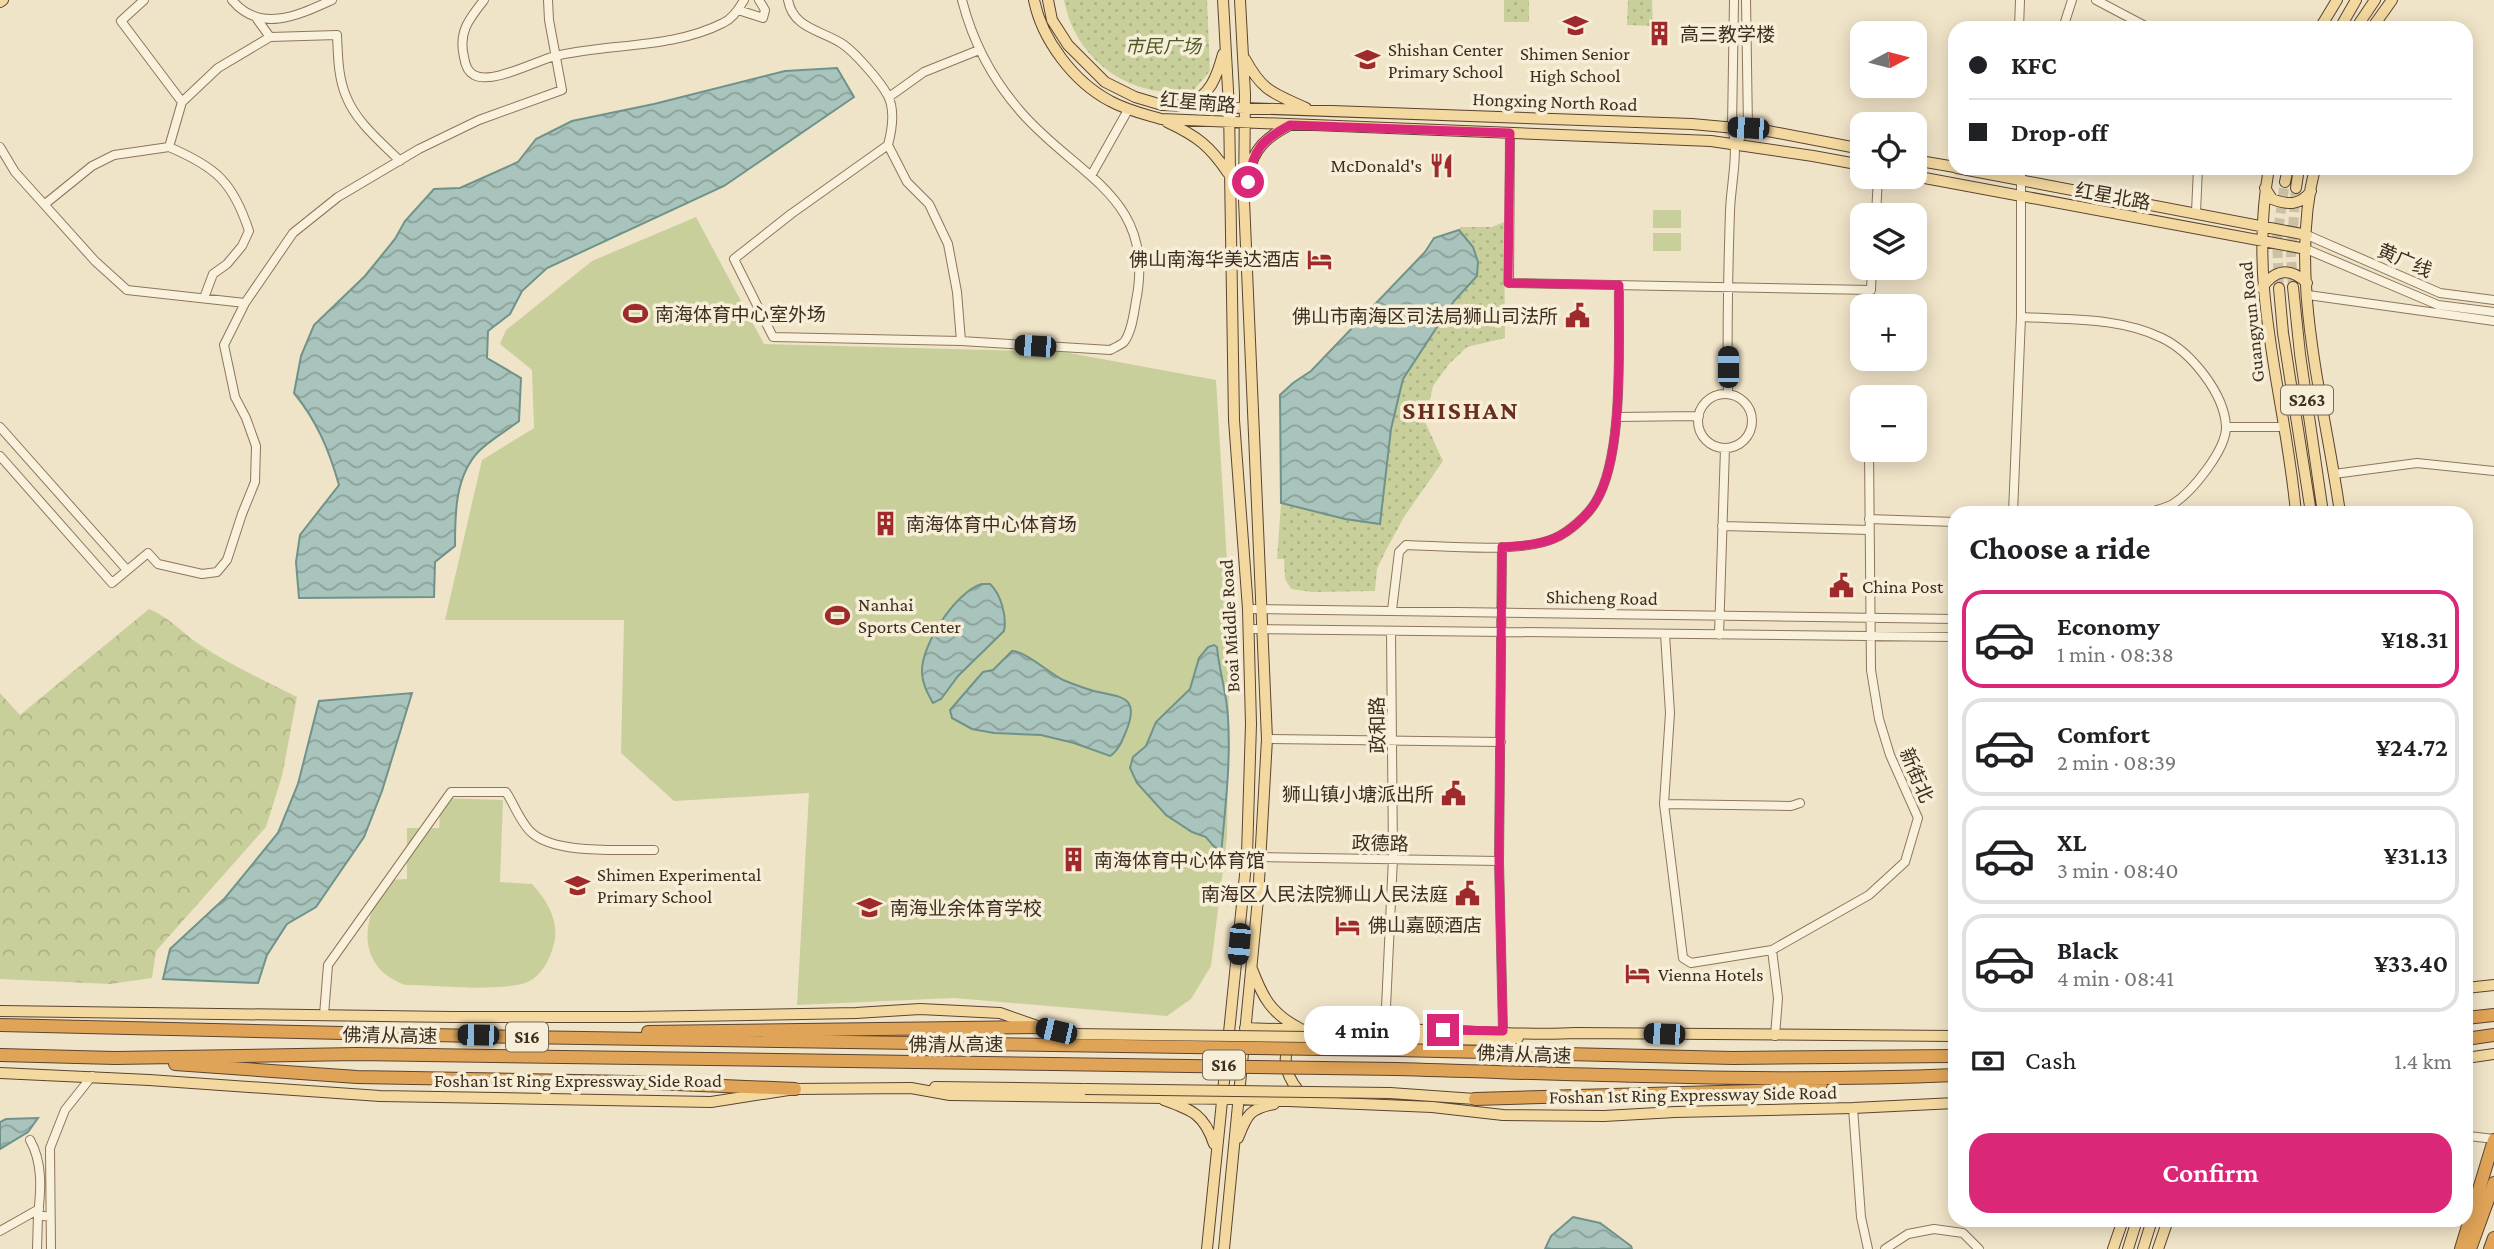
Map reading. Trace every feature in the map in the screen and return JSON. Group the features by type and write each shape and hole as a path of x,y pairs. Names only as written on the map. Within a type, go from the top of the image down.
{"highway":[{"path":"2473,1017 2494,1015"},
{"name":"佛清从高速","path":"0,1025 1053,1045 1391,1039 1733,1058 1948,1056"},
{"path":"560,1037 672,1030 1040,1027"},
{"path":"2473,1038 2494,1035"},
{"name":"佛清从高速","path":"0,1055 115,1058 357,1054 1396,1069 1848,1079 1948,1075"},
{"path":"115,1058 222,1069 358,1077 629,1082 795,1089"},
{"path":"1477,1105 1788,1090 1848,1079"},
{"path":"2473,1210 2494,1140"},
{"path":"2470,1249 2494,1183"},
{"path":"2461,1249 2468,1227"},
{"path":"2490,1249 2494,1238"}],"main road":[{"name":"红星南路","path":"1034,0 1038,17 1056,53 1107,100 1128,110 1161,119 1290,125"},
{"name":"Hongxing North Road","path":"1048,0 1052,20 1068,45 1105,82 1135,97 1162,105 1732,127 1850,147"},
{"name":"Boai Middle Road","path":"1206,1249 1247,855 1251,724 1248,609 1234,420 1229,108 1223,0"},
{"name":"Boai Middle Road","path":"1232,1152 1261,857 1267,740 1244,200 1240,0"},
{"path":"2324,21 2337,0"},
{"path":"2344,21 2356,0"},
{"path":"2361,21 2375,0"},
{"path":"2377,21 2392,0"},
{"path":"1180,106 1195,101 1210,88 1219,71 1225,45"},
{"path":"1243,56 1257,81 1270,93 1312,111"},
{"path":"1161,119 1196,136 1215,153 1229,174"},
{"path":"1244,200 1251,163 1257,149 1269,136 1290,125 1510,133"},
{"name":"Hongxing North Road","path":"1510,133 1736,144"},
{"path":"1736,144 1850,163"},
{"path":"1927,162 1948,166"},
{"path":"1992,175 2262,224 2307,235"},
{"name":"Guangyun Road","path":"2268,175 2261,240 2262,288 2295,506"},
{"path":"2285,182 2286,175"},
{"path":"2296,188 2298,175"},
{"name":"S263","path":"2314,175 2306,249 2307,283 2319,388 2339,506"},
{"name":"红星北路","path":"1927,179 2306,249"},
{"path":"2265,188 2272,199 2291,204 2305,199 2311,191"},
{"path":"2262,288 2269,278 2285,271 2296,274 2307,283"},
{"name":"S263","path":"2292,287 2322,506"},
{"name":"Guangyun Road","path":"2279,288 2284,343 2310,506"},
{"path":"1251,967 1270,1007 1281,1017 1304,1030"},
{"path":"2473,987 2494,985"},
{"path":"0,1011 453,1017 730,1017 920,1009 1000,1013 1040,1027 1072,1034 1497,1040 1588,1033 1948,1037"},
{"path":"1245,1028 1304,1030 1391,1039 1503,1031 1535,1036"},
{"path":"1304,1030 1289,1040 1286,1057 1289,1079 1308,1102"},
{"path":"2473,1057 2494,1054"},
{"name":"Foshan 1st Ring Expressway Side Road","path":"0,1073 92,1076 380,1096 711,1102 795,1089 911,1088 950,1095 1154,1096 1308,1102"},
{"path":"911,1088 1390,1093 1436,1102"},
{"path":"1154,1096 1187,1108 1197,1115 1208,1126 1216,1149"},
{"path":"1224,1249 1232,1152 1248,1114 1252,1111 1271,1104 1308,1102 1436,1102"},
{"name":"Foshan 1st Ring Expressway Side Road","path":"1436,1102 1477,1105 1503,1115 1604,1116 1948,1104"},
{"path":"2113,1249 2121,1227"},
{"path":"2128,1249 2135,1227"},
{"path":"2143,1249 2150,1227"},
{"path":"2158,1249 2166,1227"}],"street":[{"path":"144,0 121,21 182,102"},
{"path":"232,0 257,19 270,37"},
{"path":"257,19 283,20 332,0"},
{"path":"484,0 463,28 461,41 465,65 473,75 486,79 556,56 693,35 725,22 744,0"},
{"path":"0,456 113,583 148,553 158,564 202,574 217,572 227,560 255,482 256,446 246,418 234,397 225,345 245,303 293,233 338,197 480,119 562,90 548,0"},
{"path":"738,10 763,18 765,10 759,0"},
{"path":"788,0 790,9 802,24 853,51 889,97 892,128 888,145 907,182 929,204 948,244 957,292 961,341"},
{"path":"888,145 791,214 734,259 773,337 961,341 1111,350 1124,342 1140,283 1140,258 1131,225 1092,174 1022,114 997,82 979,51 962,0"},
{"path":"1728,394 1727,288 1731,184 1736,144 1732,127 1734,0"},
{"path":"1736,144 1748,128 1746,0"},
{"path":"2019,21 2020,0"},
{"path":"2065,21 2072,0"},
{"path":"2096,0 2136,21"},
{"path":"169,147 182,102 218,68 270,37 337,35 339,69 346,98 363,124 400,161"},
{"path":"889,97 925,72 979,51"},
{"path":"1092,174 1128,110"},
{"path":"1510,133 1508,283 1871,290 1871,280"},
{"path":"0,147 15,172 95,261 128,289 245,303"},
{"path":"45,204 92,166 114,155 169,147 194,158 220,176 240,204 249,231 242,246 227,264 213,274 204,298"},
{"path":"2013,506 2021,317 2022,175"},
{"path":"2196,212 2198,175"},
{"name":"黄广线","path":"2307,235 2440,293 2494,300"},
{"name":"黄广线","path":"2306,249 2438,305 2494,312"},
{"path":"1392,610 1399,552 1406,545 1502,547 1533,544 1556,538 1576,523 1595,502 1608,472 1617,418 1619,285"},
{"path":"2308,295 2494,321"},
{"path":"2021,317 2121,323 2164,339 2199,366 2218,397 2226,426 2221,448 2200,477 2173,504 2167,506"},
{"path":"1728,394 1745,401 1752,421 1749,435 1742,442 1725,448 1704,438 1699,416 1710,398 1728,394"},
{"path":"1617,418 1699,416"},
{"path":"2226,426 2283,427"},
{"path":"0,427 127,570"},
{"path":"1719,635 1725,448"},
{"name":"新街北","path":"1664,804 1684,958 1691,964 1772,950 1869,895 1905,862 1918,818 1890,755 1879,719 1871,670 1869,462"},
{"path":"2334,474 2417,463 2494,471"},
{"path":"1869,519 1948,522"},
{"path":"1723,526 1870,530"},
{"path":"1502,547 1499,861 1503,1031"},
{"name":"Shicheng Road","path":"1248,609 1948,619"},
{"name":"Shicheng Road","path":"1248,629 1948,637"},
{"name":"政和路","path":"1391,631 1391,1039"},
{"path":"1665,634 1670,713 1664,804 1791,806 1800,803"},
{"path":"1267,740 1501,742"},
{"path":"324,1015 328,965 451,792 506,792 531,833 550,843 574,848 654,850"},
{"name":"政德路","path":"1261,857 1499,861"},
{"path":"1772,950 1778,998 1775,1036"},
{"path":"51,1249 50,1148 65,1110 92,1076"},
{"path":"1853,1108 1861,1217 1868,1249"},
{"path":"2473,1137 2494,1140"},
{"path":"30,1140 35,1148 40,1173 37,1249"},
{"path":"0,1231 38,1212 50,1217"},
{"path":"1885,1249 1908,1234 1934,1229 1963,1233 1979,1249"}],"green space":[{"name":"市民广场","path":"1064,0 1207,0 1210,71 1193,91 1170,92 1129,83 1110,72 1081,42 1070,22"},
{"path":"1504,0 1529,0 1529,22 1504,22"},
{"path":"1628,0 1652,0 1653,26 1627,25"},
{"path":"1653,210 1681,210 1681,228 1653,228"},
{"name":"Nanhai Sports Center","path":"696,217 764,344 1064,352 1216,380 1230,610 1227,837 1211,966 1191,999 1167,1016 954,998 797,1005 809,793 674,801 621,753 624,620 445,620 482,460 534,428 532,370 500,344 506,330 592,261"},
{"path":"1504,222 1505,338 1467,347 1449,364 1433,386 1425,422 1443,461 1404,517 1385,552 1377,569 1375,591 1312,592 1291,589 1285,579 1284,559 1277,559 1281,503 1345,519 1380,523 1391,429 1403,379 1454,301 1477,276 1473,247 1459,230 1461,227 1492,227"},
{"path":"1653,233 1681,233 1681,251 1653,251"},
{"path":"149,609 223,659 297,697 282,776 266,827 156,951 152,978 110,984 0,979 0,693 20,715"},
{"path":"441,798 503,800 500,882 532,884 552,913 555,930 550,956 543,968 537,976 523,984 472,988 405,985 389,977 377,966 370,953 369,924 379,894 388,880 407,879 407,828 439,828"}],"water":[{"path":"837,68 854,97 724,186 547,268 522,291 510,314 488,331 487,358 521,378 519,421 479,451 465,472 456,508 455,546 435,562 434,597 299,598 296,562 300,535 339,485 321,436 294,393 301,356 314,325 365,276 395,239 405,221 434,189 460,188 518,162 536,139 572,121 654,104 785,71"},
{"path":"1459,230 1473,247 1478,262 1477,276 1454,301 1403,379 1391,429 1380,524 1345,519 1281,503 1280,395 1311,371 1425,252 1434,238"},
{"path":"982,584 990,584 1000,600 1005,619 1004,631 958,676 941,699 933,703 922,676 927,648 951,608 972,589"},
{"path":"1208,647 1217,647 1226,700 1229,735 1221,855 1206,837 1192,832 1166,815 1137,783 1130,768 1133,757 1146,746 1156,722 1190,689 1199,658"},
{"path":"1012,651 1030,658 1063,680 1119,697 1129,704 1131,710 1127,729 1113,754 1110,756 1041,735 972,729 952,718 950,710 983,672 993,670"},
{"path":"412,693 382,791 364,837 316,907 287,924 267,955 258,983 163,979 170,949 225,898 278,833 298,784 319,701"},
{"path":"38,1118 28,1132 0,1149 0,1122 6,1119"},
{"path":"1573,1217 1600,1223 1632,1249 1545,1249 1551,1236"}],"tunnel":[{"path":"2279,288 2277,238 2285,182"},
{"path":"2293,287 2291,256 2296,188"}],"place":[{"name":"Shimen Senior High School","path":"1575,25"},
{"name":"高三教学楼","path":"1660,34"},
{"name":"Shishan Center Primary School","path":"1368,60"},
{"name":"McDonald's","path":"1442,165"},
{"name":"佛山南海华美达酒店","path":"1320,259"},
{"name":"南海体育中心室外场","path":"635,314"},
{"name":"佛山市南海区司法局狮山司法所","path":"1578,316"},
{"name":"南海体育中心体育场","path":"886,524"},
{"name":"China Post","path":"1842,586"},
{"name":"Nanhai Sports Center","path":"838,615"},
{"name":"狮山镇小塘派出所","path":"1454,794"},
{"name":"南海体育中心体育馆","path":"1074,860"},
{"name":"Shimen Experimental Primary School","path":"577,885"},
{"name":"南海区人民法院狮山人民法庭","path":"1468,894"},
{"name":"南海业余体育学校","path":"870,908"},
{"name":"佛山嘉颐酒店","path":"1348,925"},
{"name":"Vienna Hotels","path":"1638,974"}],"district":[{"name":"SHISHAN","path":"1461,410"}],"route":[{"path":"1248,182 1251,163 1257,149 1269,136 1290,125 1510,133 1508,283 1619,285 1617,422 1608,472 1595,502 1576,523 1556,538 1533,544 1502,547 1499,861 1503,1031 1443,1030"}]}
